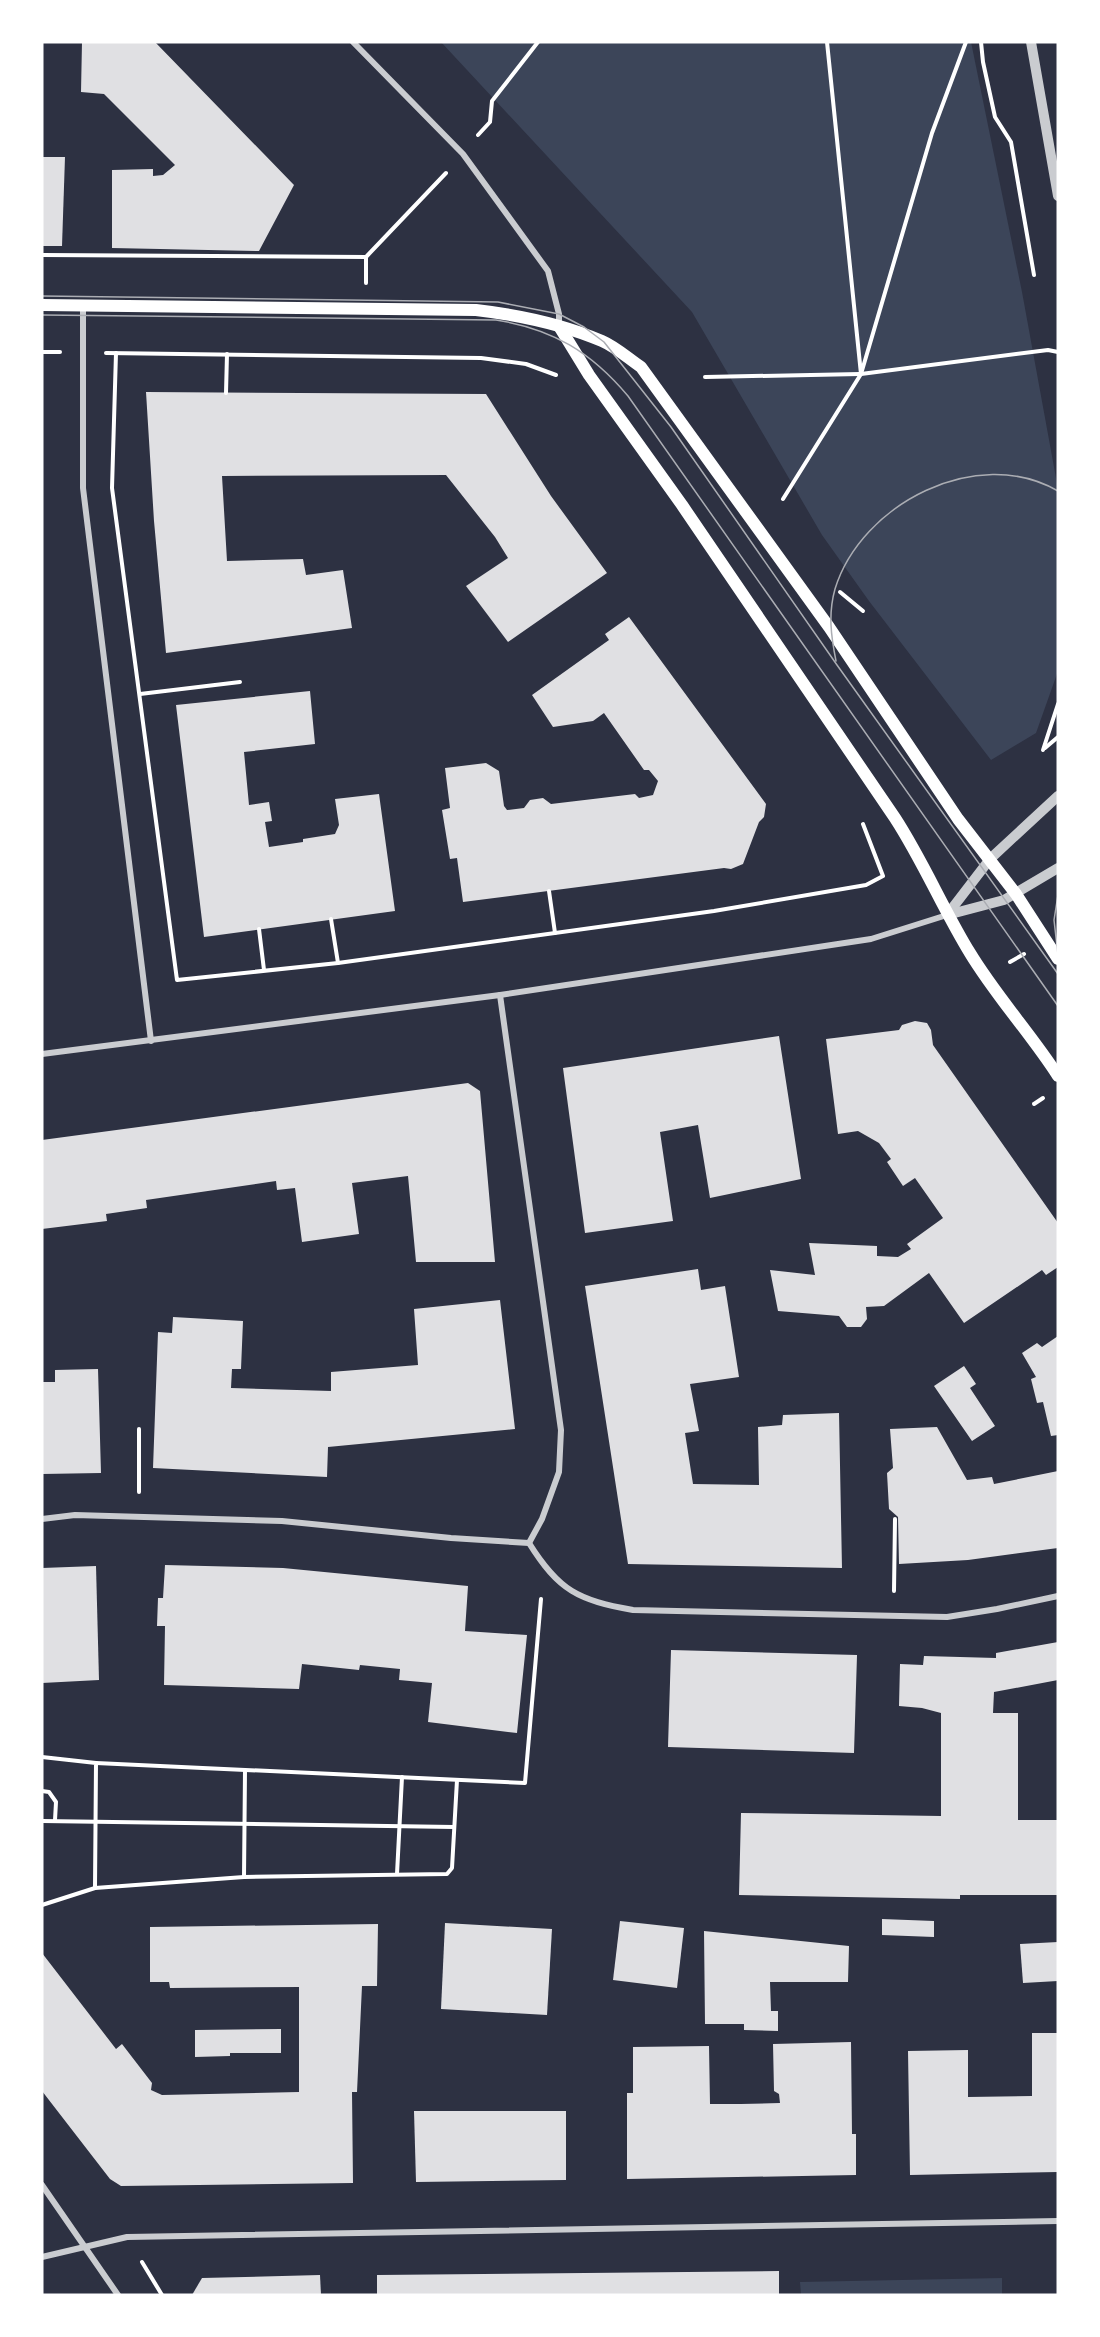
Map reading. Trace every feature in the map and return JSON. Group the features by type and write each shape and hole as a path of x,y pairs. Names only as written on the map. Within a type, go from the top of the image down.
{"main road":[{"path":"42,305 476,310 511,314 559,326 604,342 641,367 829,627 958,819 1016,894 1058,959"},
{"path":"559,326 589,375 682,505 895,818 916,850 947,915 972,956 1058,1076"}],"street":[{"path":"353,42 463,154 549,271 559,314 559,326"},
{"path":"1032,42 1058,196"},
{"path":"83,306 83,488 151,1041"},
{"path":"947,915 990,859 1058,796"},
{"path":"42,1054 500,995 871,939 987,905 1016,894 1058,868"},
{"path":"500,995 561,1430 559,1472 542,1519 529,1543"},
{"path":"42,1519 75,1515 282,1521 451,1538 529,1543"},
{"path":"529,1543 555,1579 575,1593 606,1605 633,1610 947,1617 1058,1596"},
{"path":"42,2185 118,2295"},
{"path":"42,2257 127,2237 1058,2221"}],"path":[{"path":"490,122 492,101 538,42"},
{"path":"827,42 861,374"},
{"path":"783,499 861,374 932,133 966,42"},
{"path":"981,42 982,62 995,117 1011,142 1034,276"},
{"path":"42,255 366,257 463,154"},
{"path":"705,377 861,374 1048,350 1058,352"},
{"path":"556,375 526,364 481,358 116,353 112,488 177,980 338,963 555,933 830,892 866,885 884,876"},
{"path":"226,393 227,354"},
{"path":"140,694 240,682"},
{"path":"1058,705 1043,750 1058,737"},
{"path":"549,891 555,933"},
{"path":"331,919 338,963"},
{"path":"259,929 264,970"},
{"path":"139,1430 139,1517"},
{"path":"894,1616 895,1519"},
{"path":"42,1757 96,1763 525,1783 544,1566"},
{"path":"95,1888 96,1763"},
{"path":"243,1877 245,1771"},
{"path":"397,1874 402,1777"},
{"path":"42,1905 95,1888 243,1877 447,1874 452,1868 456,1780"},
{"path":"42,1791 49,1792 56,1802 55,1820"},
{"path":"42,1821 454,1827"},
{"path":"127,2237 162,2295"}],"shaded area":[{"path":"441,42 971,42 1022,292 1058,489 1058,671 1036,733 991,760 869,601 822,535 692,312"},
{"path":"1002,2278 1002,2295 801,2295 800,2282"}],"building":[{"path":"82,42 155,42 294,185 259,251 112,248 112,170 153,169 153,176 163,175 175,165 104,94 81,92"},
{"path":"42,157 65,157 62,246 42,246"},
{"path":"146,392 486,394 551,496 607,573 508,642 466,586 508,558 495,537 446,475 222,476 227,561 303,559 306,575 343,570 352,628 166,653 154,521"},
{"path":"629,617 766,804 764,817 759,822 743,864 731,869 724,868 463,902 457,858 450,859 442,810 450,808 445,768 486,763 499,771 504,806 507,810 524,808 530,800 543,798 551,804 635,794 639,798 653,795 658,781 649,770 644,770 604,713 593,721 553,727 532,695 609,640 605,634"},
{"path":"310,691 315,744 244,752 249,805 269,802 272,821 265,822 269,847 335,834 339,825 335,799 379,794 395,911 204,937 176,705"},
{"path":"915,1021 927,1023 931,1030 933,1045 1058,1223 1058,1267 1046,1275 1042,1270 964,1323 929,1273 884,1306 866,1307 867,1319 861,1327 847,1327 839,1316 778,1311 770,1270 815,1275 809,1243 877,1246 877,1256 898,1257 911,1249 907,1244 943,1218 915,1178 903,1186 887,1162 891,1159 879,1143 858,1131 838,1134 826,1039 899,1030 902,1025"},
{"path":"779,1036 801,1179 710,1198 698,1125 660,1132 673,1221 585,1233 563,1068"},
{"path":"468,1083 480,1091 495,1262 416,1262 408,1176 352,1183 359,1234 302,1242 295,1188 277,1190 276,1181 146,1200 147,1208 106,1214 107,1221 42,1229 42,1140"},
{"path":"698,1269 701,1290 725,1286 739,1377 690,1384 699,1431 685,1433 693,1484 759,1485 758,1427 782,1425 783,1415 839,1413 842,1568 628,1564 585,1286"},
{"path":"500,1300 515,1429 328,1447 327,1477 153,1468 158,1332 172,1333 173,1317 243,1321 241,1369 232,1369 231,1388 331,1391 331,1372 418,1365 414,1309"},
{"path":"1058,1336 1058,1435 1051,1436 1043,1402 1037,1403 1031,1379 1036,1377 1022,1353 1037,1343 1042,1347"},
{"path":"964,1366 976,1384 970,1388 995,1426 972,1441 934,1386"},
{"path":"98,1369 101,1473 42,1474 42,1382 55,1382 55,1370"},
{"path":"937,1427 967,1480 992,1477 994,1484 1058,1471 1058,1548 968,1560 899,1564 898,1517 889,1509 887,1473 893,1468 890,1429"},
{"path":"165,1565 283,1568 468,1586 465,1631 527,1635 517,1733 428,1722 432,1683 399,1680 400,1669 360,1665 359,1670 302,1664 299,1689 164,1685 165,1626 157,1626 158,1598 163,1598"},
{"path":"96,1566 99,1680 42,1683 42,1568"},
{"path":"1058,1642 1058,1680 994,1692 993,1713 1018,1713 1018,1820 1058,1820 1058,1895 960,1895 960,1899 739,1895 741,1813 941,1816 941,1713 922,1708 899,1706 900,1664 923,1665 924,1656 996,1658 996,1653"},
{"path":"671,1650 857,1655 854,1753 668,1747"},
{"path":"882,1919 934,1921 934,1937 882,1935"},
{"path":"620,1921 684,1928 677,1988 613,1980"},
{"path":"445,1923 552,1929 547,2015 441,2009"},
{"path":"378,1924 377,1986 362,1986 357,2092 352,2092 353,2183 121,2186 110,2179 42,2091 42,1953 116,2049 122,2044 152,2083 151,2090 162,2095 299,2092 299,1987 170,1988 169,1982 150,1982 150,1927"},
{"path":"704,1931 849,1946 848,1982 770,1982 771,2011 778,2011 778,2031 744,2030 744,2024 705,2024"},
{"path":"1058,1942 1058,1981 1023,1983 1020,1944"},
{"path":"281,2029 281,2053 230,2053 230,2056 195,2057 195,2030"},
{"path":"1032,2033 1058,2033 1058,2172 910,2175 908,2051 968,2050 968,2097 1032,2096"},
{"path":"851,2042 852,2134 856,2134 856,2175 627,2179 627,2093 633,2093 633,2047 709,2046 710,2104 741,2104 780,2103 779,2094 774,2091 773,2044"},
{"path":"414,2111 566,2111 566,2180 416,2182"},
{"path":"779,2271 779,2295 377,2295 377,2275"},
{"path":"320,2275 321,2295 192,2295 202,2278"}],"tram line":[{"path":"42,296 498,302 559,314 584,327 604,342 671,427 837,665 1058,974"},
{"path":"42,315 496,320 535,329 553,336 585,355 614,380 628,396 1058,1006"},
{"path":"836,661 831,625 831,607 835,589 849,558 869,531 896,508 926,491 959,479 993,475 1026,478 1058,491"},
{"path":"1058,895 1054,920 1058,955"}]}
